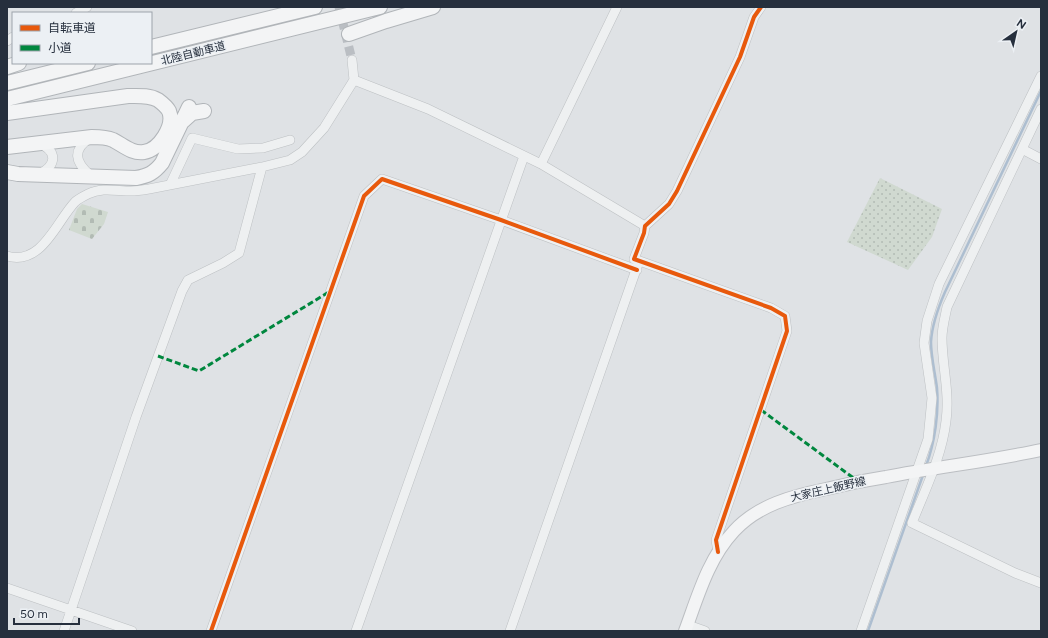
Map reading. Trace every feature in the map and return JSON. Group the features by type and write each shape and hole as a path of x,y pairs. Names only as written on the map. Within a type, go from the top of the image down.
{"highway":[{"name":"北陸自動車道","path":"152,47 315,7"},
{"name":"北陸自動車道","path":"152,63 380,7"},
{"path":"349,34 433,7"},
{"path":"7,83 84,64"},
{"name":"北陸自動車道","path":"7,99 149,64"},
{"path":"7,112 128,96 142,96 158,100 165,105 169,111 170,118 169,125 160,144 145,152 136,152 113,140 92,136 7,147"},
{"path":"7,172 39,175 90,175 136,178 148,176 156,171 162,163 189,107"},
{"path":"182,122 192,113 204,111"}],"main road":[{"name":"大家庄上飯野線","path":"686,628 706,575 725,540 753,514 792,496 926,469 1041,450"}],"street":[{"path":"78,12 87,7"},
{"path":"541,164 617,7"},
{"path":"510,631 638,266 634,259 644,233 645,226 669,204 677,191 740,57 754,17 761,7"},
{"path":"7,256 27,256 37,250 48,239 75,201 88,194 100,190 130,191 170,186 290,160 302,152 324,128 354,80 352,60"},
{"path":"912,523 926,469 932,398 924,343 927,321 932,302 939,284 1041,76"},
{"path":"354,80 428,109 541,164 645,226"},
{"path":"861,631 900,517 941,445 946,420 942,337 947,307 1041,109"},
{"path":"90,175 80,166 77,156 81,146 92,136"},
{"path":"170,186 192,138 238,149 263,148 290,140"},
{"path":"36,143 45,146 50,150 52,155 51,165 48,170 39,175"},
{"path":"1022,149 1041,160"},
{"path":"356,631 524,156"},
{"path":"64,631 136,416 182,291 188,280 240,253 262,167"},
{"path":"211,631 364,196 382,179 638,266 772,308 785,316 787,331 716,540 718,552"},
{"path":"900,517 1015,574 1041,583"},
{"path":"7,588 132,631"},
{"path":"686,628 705,631"}],"green space":[{"path":"880,178 942,209 932,237 908,270 847,242"},
{"path":"82,204 108,212 104,224 92,239 69,230 77,209"}],"waterway":[{"path":"926,466 932,447 937,417 937,388 932,359 931,342 936,316 945,292 1041,91"},
{"path":"868,631 923,475"}],"tunnel":[{"path":"339,7 352,60"}],"marked path":[{"path":"158,356 199,371 329,292"},
{"path":"761,410 859,482"}],"cycle path":[{"path":"718,552 716,540 787,331 785,316 771,308 634,259 644,233 645,226 669,204 677,191 740,57 754,17 761,7"},
{"path":"211,631 364,196 382,179 501,220 637,270"}]}
